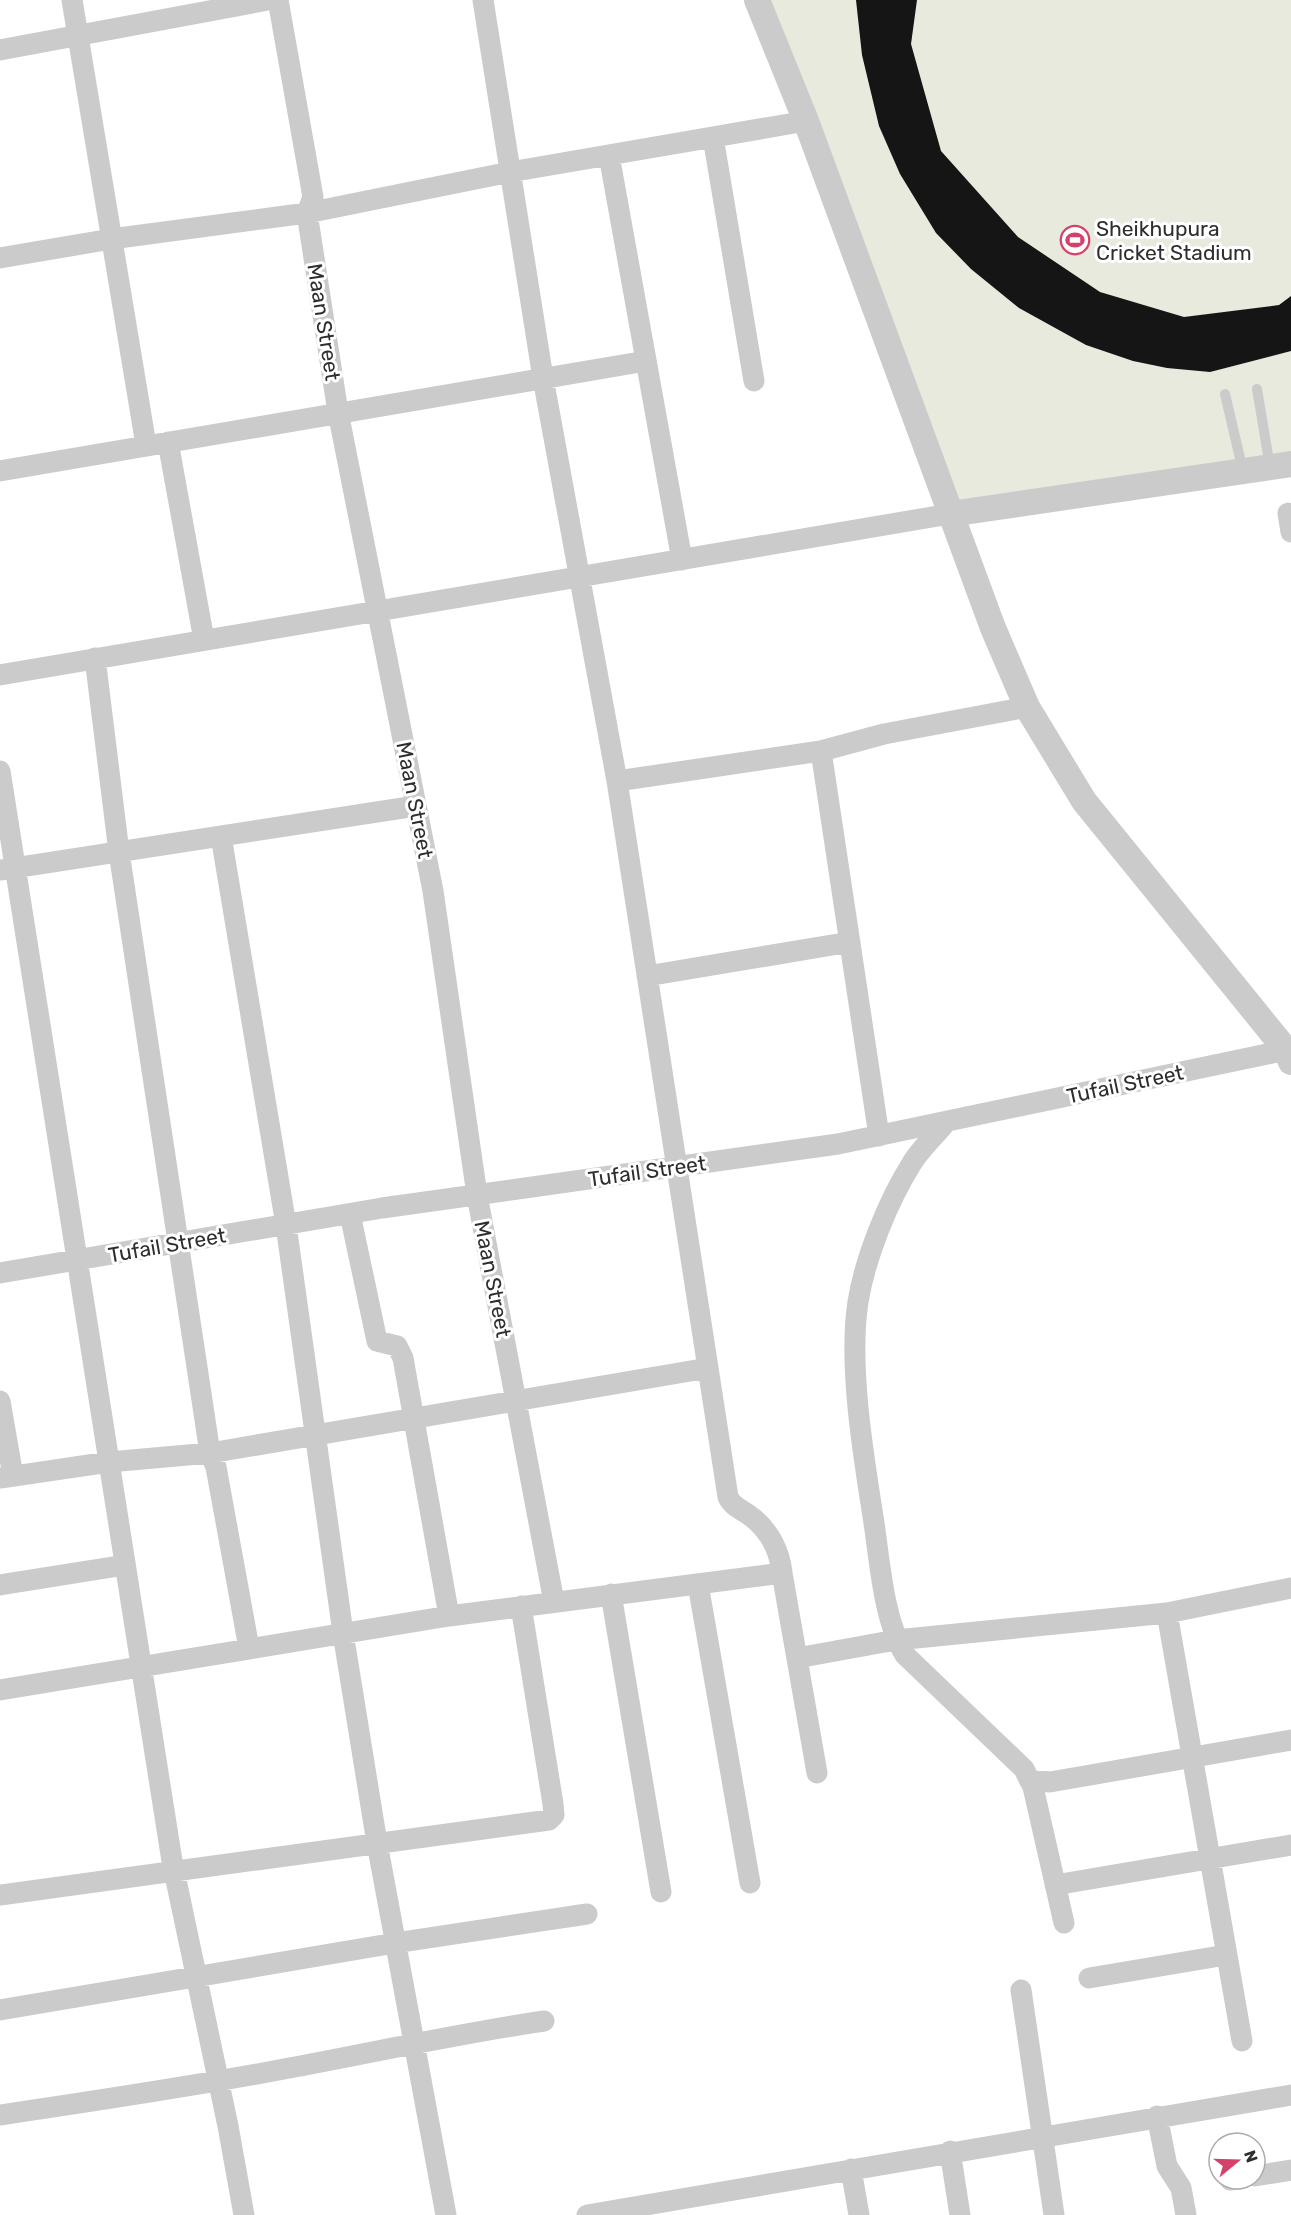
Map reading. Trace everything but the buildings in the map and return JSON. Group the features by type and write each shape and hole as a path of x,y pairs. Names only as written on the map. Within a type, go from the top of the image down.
{"street":[{"path":"72,0 146,446"},
{"path":"0,50 268,0"},
{"name":"Maan Street","path":"278,0 313,197 307,213 338,412 433,891 477,1195 554,1602"},
{"path":"483,0 543,378 617,781 728,1497 731,1505 754,1518 768,1534 779,1556 817,1773"},
{"path":"757,0 806,121 993,628 1027,707 1084,801 1290,1054"},
{"path":"0,258 111,239 307,213 510,172 806,121"},
{"path":"713,137 754,381"},
{"path":"609,155 682,560"},
{"path":"0,471 646,361"},
{"path":"168,442 204,640"},
{"path":"0,675 950,514 1281,466"},
{"path":"95,658 119,852 210,1453 216,1467 249,1648"},
{"path":"617,781 821,751 884,734 1027,707"},
{"path":"821,751 879,1136"},
{"path":"0,771 8,868 77,1260 174,1874 219,2081 244,2215"},
{"path":"8,868 416,806"},
{"path":"221,836 286,1224 343,1633 377,1843 446,2215"},
{"path":"647,976 850,942"},
{"name":"Tufail Street","path":"0,1273 350,1214 838,1144 1290,1054"},
{"path":"947,1121 912,1162 867,1262 858,1303 858,1399 880,1567 896,1640 905,1655 1024,1769 1029,1780 1064,1923"},
{"path":"350,1214 377,1341 397,1346 400,1349 449,1616"},
{"path":"0,1401 6,1477 109,1462 210,1453 708,1368"},
{"path":"0,1586 125,1565"},
{"path":"0,1690 449,1616 782,1573"},
{"path":"698,1584 750,1883"},
{"path":"797,1658 896,1640 1167,1613 1291,1588"},
{"path":"611,1594 661,1892"},
{"path":"0,1895 174,1874 377,1843 543,1822 553,1818 521,1606"},
{"path":"1167,1613 1242,2042"},
{"path":"1029,1780 1050,1782 1193,1759 1291,1740"},
{"path":"1055,1885 1291,1845"},
{"path":"0,2010 395,1943 588,1914"},
{"path":"1089,1978 1226,1955"},
{"path":"1021,1990 1054,2215"},
{"path":"0,2115 219,2081 415,2045 461,2033 544,2021"},
{"path":"587,2215 637,2211 950,2151 1291,2094"},
{"path":"1157,2116 1167,2166 1181,2188 1186,2215"},
{"path":"950,2151 960,2215"},
{"path":"851,2169 859,2215"},
{"path":"1267,2174 1291,2170"}],"lane":[{"path":"1257,389 1281,466"},
{"path":"1226,394 1244,471"}],"shaded area":[{"name":"Sheikhupura Cricket Stadium","path":"765,0 1291,0 1291,458 958,506"}],"place":[{"name":"Sheikhupura Cricket Stadium","path":"1075,240"}]}
